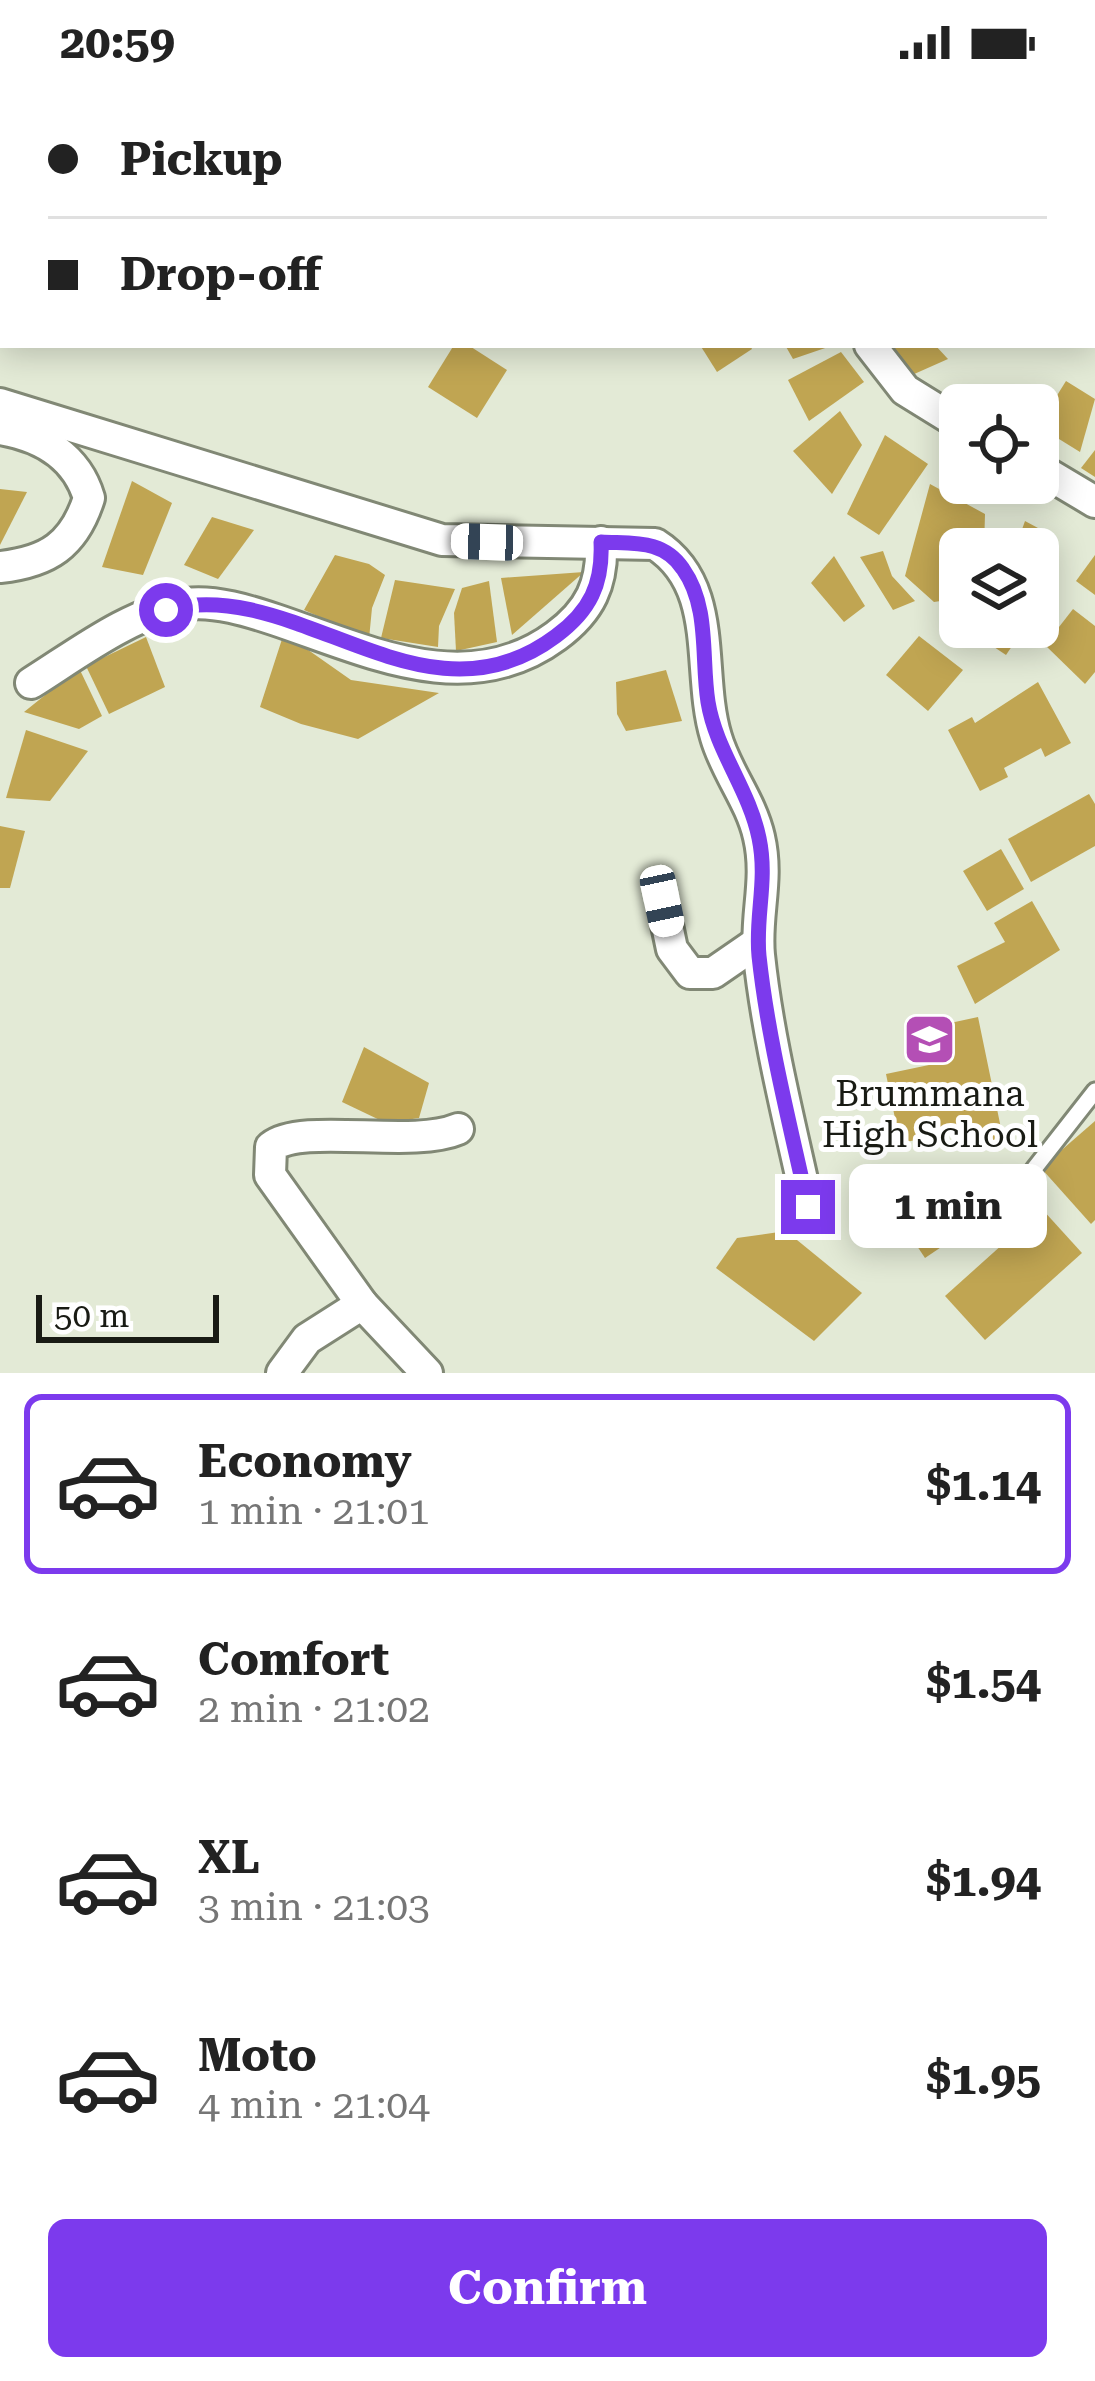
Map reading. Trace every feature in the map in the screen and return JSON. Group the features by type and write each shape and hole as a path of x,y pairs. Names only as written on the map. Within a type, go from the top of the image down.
{"street":[{"path":"872,348 905,390 939,411"},
{"path":"0,404 442,540 655,544 684,569 693,590 716,741 759,837 766,891 758,942 808,1207"},
{"path":"0,429 20,432 62,454 81,471 89,498 67,545 40,560 0,567"},
{"path":"1059,481 1095,502"},
{"path":"31,683 66,657 187,604 257,614 415,664 456,671 486,668 543,646 571,625 594,597 601,542"},
{"path":"662,901 672,949 690,973 712,973 758,942"},
{"path":"427,1373 362,1304 270,1175 266,1161 272,1147 289,1138 388,1139 458,1129"},
{"path":"282,1373 307,1339 362,1304"}],"lane":[{"path":"1005,1206 1095,1091"}],"building":[{"path":"452,348 473,348 507,370 477,418 428,387"},
{"path":"702,348 752,348 752,349 717,372"},
{"path":"787,348 825,348 793,359"},
{"path":"882,348 938,348 948,359 903,379"},
{"path":"841,352 864,382 809,421 788,380"},
{"path":"1066,381 1095,399 1080,452 1059,439 1059,392"},
{"path":"840,411 862,445 832,494 793,451"},
{"path":"885,435 928,464 879,535 847,514"},
{"path":"1095,450 1095,477 1081,468"},
{"path":"132,481 172,503 143,575 102,567"},
{"path":"930,484 939,489 939,504 967,504 985,514 985,528 939,528 939,601 905,576"},
{"path":"0,489 27,492 0,545"},
{"path":"212,517 254,530 218,579 184,565"},
{"path":"883,551 892,576 915,601 893,610 860,557"},
{"path":"335,555 369,564 385,575 372,608 369,639 304,610"},
{"path":"1095,555 1095,595 1076,581"},
{"path":"834,556 865,606 844,622 811,583"},
{"path":"584,572 512,635 501,578"},
{"path":"395,580 455,589 439,626 438,647 381,638"},
{"path":"489,581 497,642 456,651 454,613 462,588"},
{"path":"1073,609 1095,626 1095,672 1085,684 1048,648 1059,648 1059,627"},
{"path":"284,633 351,680 439,693 358,739 301,724 260,707"},
{"path":"919,636 963,670 928,711 886,675"},
{"path":"146,637 165,687 109,714 86,666"},
{"path":"79,668 102,716 79,729 24,712"},
{"path":"666,670 682,721 626,731 617,714 616,682"},
{"path":"1038,682 1071,743 1045,757 1041,748 1004,768 1008,777 980,791 948,730 972,717 975,723"},
{"path":"26,730 88,751 50,801 6,798"},
{"path":"1089,794 1095,804 1095,846 1031,882 1008,839"},
{"path":"0,826 25,831 10,888 0,888"},
{"path":"1001,849 1024,889 987,911 963,871"},
{"path":"1032,901 1060,950 975,1004 957,966 1005,942 994,923"},
{"path":"978,1017 1003,1138 956,1148 953,1133 900,1143 886,1074 948,1061 941,1025"},
{"path":"364,1047 429,1083 419,1118 386,1123 342,1102"},
{"path":"1095,1121 1095,1220 1091,1224 1041,1168"},
{"path":"953,1200 971,1227 925,1258 907,1231"},
{"path":"1042,1209 1082,1253 985,1340 945,1296"},
{"path":"786,1231 862,1293 814,1341 716,1268 737,1238"}],"place":[{"name":"Brummana High School","path":"930,1039"}],"route":[{"path":"166,610 205,604 257,614 415,664 456,671 486,668 543,646 571,625 594,597 602,565 601,542 655,544 670,554 684,569 701,620 707,698 716,741 743,791 759,837 766,891 758,942 762,987 808,1207"}]}
